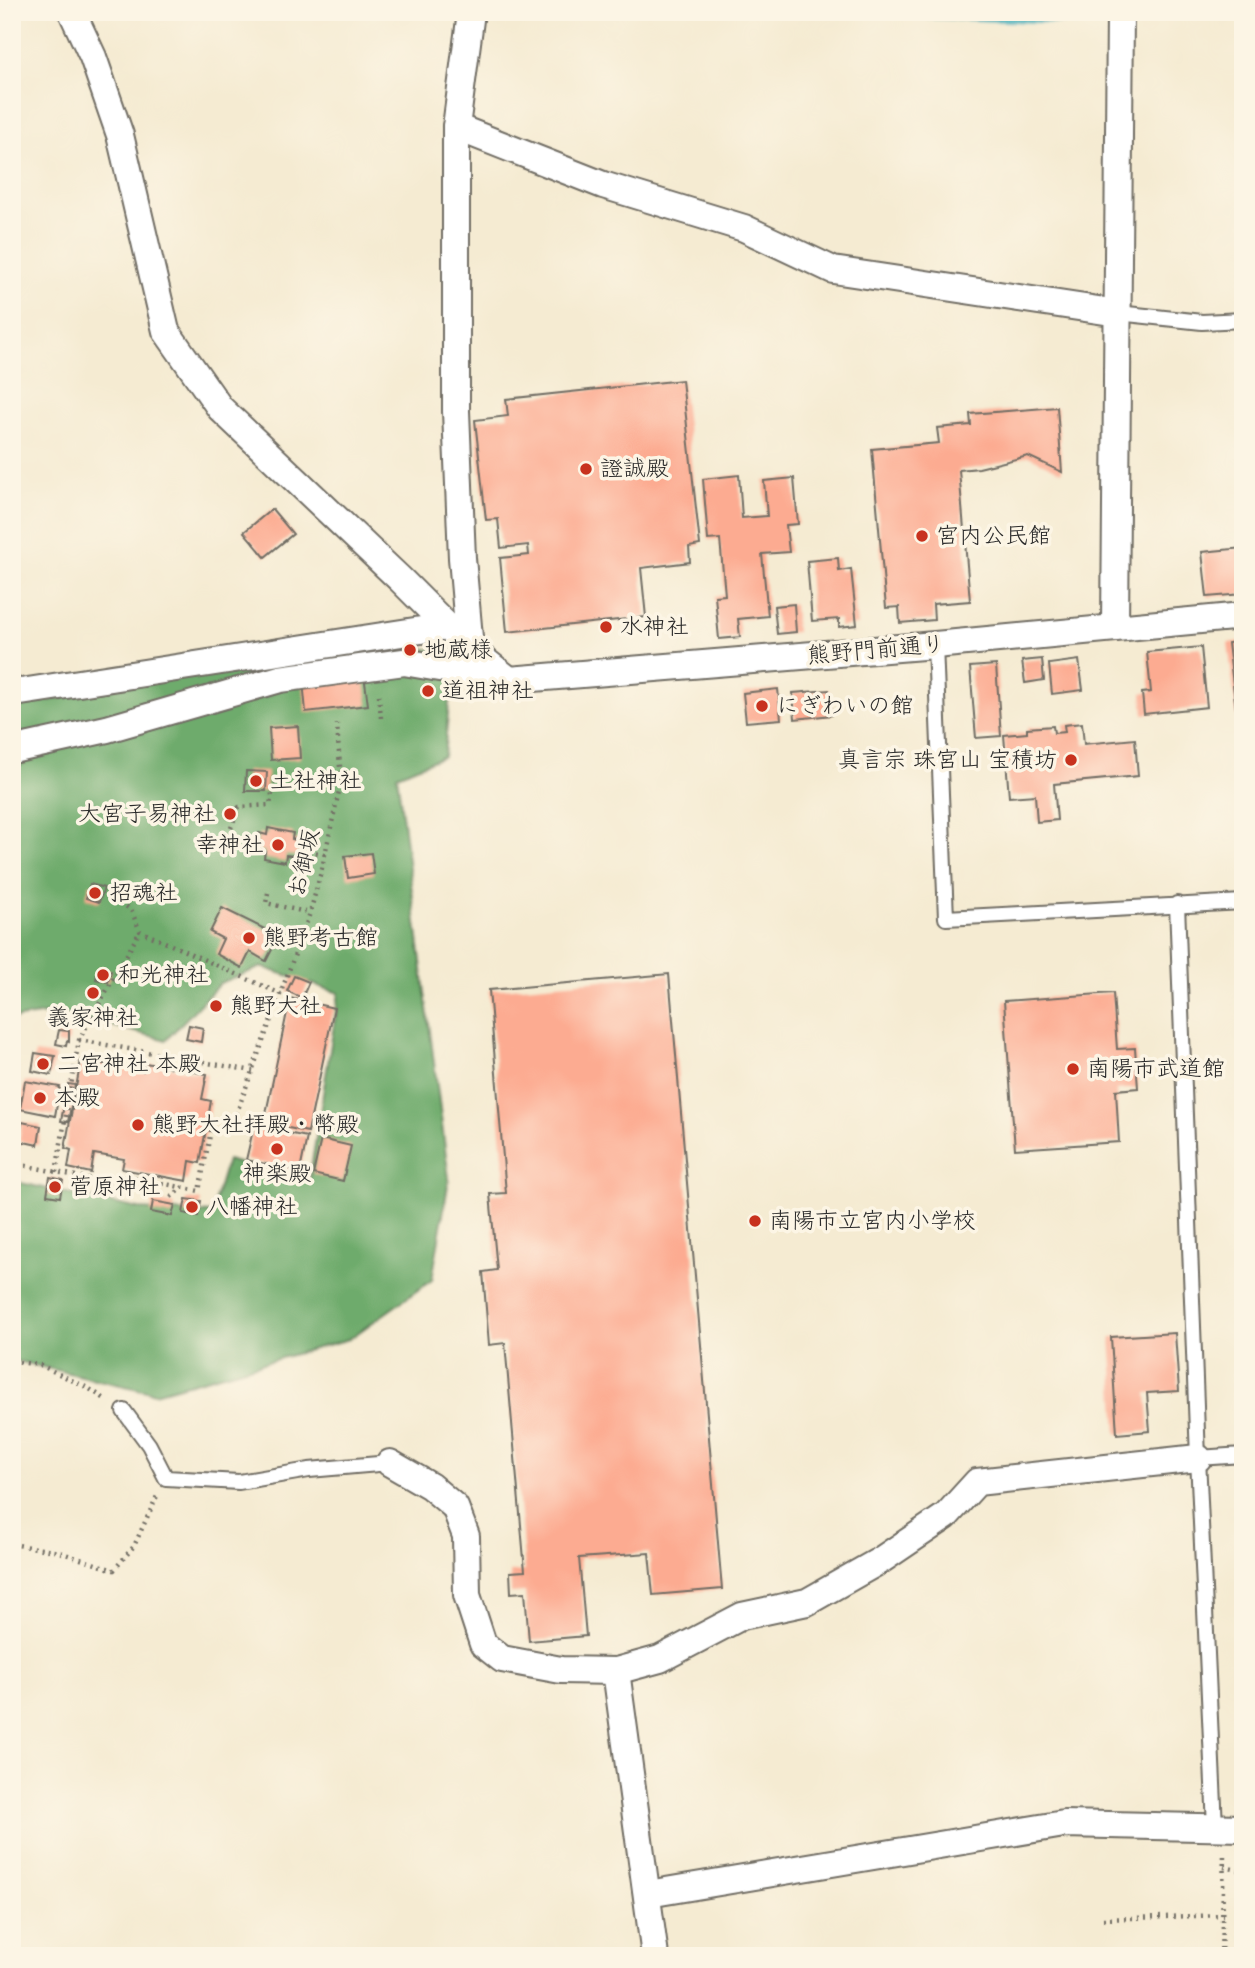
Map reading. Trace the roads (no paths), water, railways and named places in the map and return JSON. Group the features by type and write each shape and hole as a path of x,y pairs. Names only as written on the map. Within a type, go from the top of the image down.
{"street":[{"path":"72,12 93,57 120,135 166,331 220,408 470,649 509,680"},
{"path":"470,649 462,558 456,411 456,127 471,12"},
{"path":"1115,628 1119,12"},
{"path":"456,127 603,185 744,228 833,270 1118,313"},
{"name":"熊野門前通り","path":"12,750 107,729 280,680 394,663 404,662 509,680 935,645 1243,616"},
{"path":"12,691 20,692 447,626"},
{"path":"390,1463 430,1486 455,1507 466,1536 467,1595 483,1644 502,1659 561,1670 616,1671 660,1659 742,1616 807,1602 881,1560 946,1516 977,1482 1198,1458"},
{"path":"616,1671 656,1956"},
{"path":"648,1894 1064,1824 1228,1828"}],"lane":[{"path":"1118,313 1202,322 1243,320"},
{"path":"935,645 946,918 1243,902"},
{"path":"1177,904 1198,1458 1228,1828"},
{"path":"124,1411 149,1445 166,1478 239,1482 309,1470 390,1463"},
{"path":"1198,1458 1243,1455"}],"waterway":[{"path":"918,14 1100,20 1119,15"}],"place":[{"name":"證誠殿","path":"586,469"},
{"name":"宮内公民館","path":"922,536"},
{"name":"水神社","path":"606,627"},
{"name":"地蔵様","path":"410,650"},
{"name":"道祖神社","path":"428,691"},
{"name":"にぎわいの館","path":"762,706"},
{"name":"真言宗 珠宮山 宝積坊","path":"1071,760"},
{"name":"土社神社","path":"256,781"},
{"name":"大宮子易神社","path":"230,814"},
{"name":"幸神社","path":"278,845"},
{"name":"招魂社","path":"95,893"},
{"name":"熊野考古館","path":"249,938"},
{"name":"和光神社","path":"103,975"},
{"name":"義家神社","path":"93,993"},
{"name":"熊野大社","path":"216,1006"},
{"name":"二宮神社 本殿","path":"43,1064"},
{"name":"南陽市武道館","path":"1073,1069"},
{"name":"本殿","path":"40,1098"},
{"name":"熊野大社拝殿・幣殿","path":"138,1125"},
{"name":"神楽殿","path":"277,1149"},
{"name":"菅原神社","path":"55,1187"},
{"name":"八幡神社","path":"192,1207"},
{"name":"南陽市立宮内小学校","path":"755,1221"}]}
